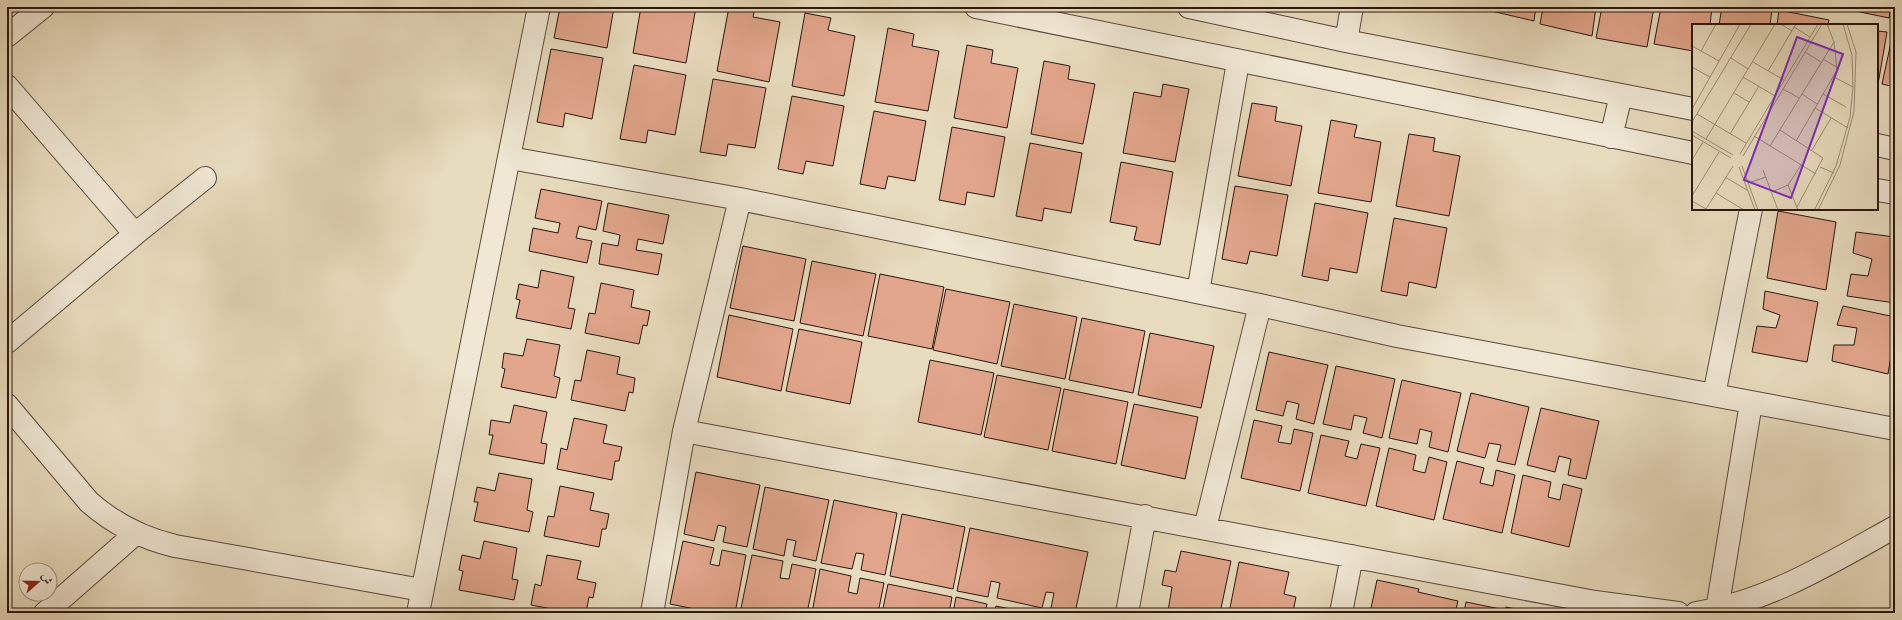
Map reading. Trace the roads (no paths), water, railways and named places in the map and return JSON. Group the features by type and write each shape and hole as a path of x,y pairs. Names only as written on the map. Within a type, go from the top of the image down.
{"street":[{"path":"7,36 43,7"},
{"path":"418,613 539,7"},
{"path":"976,7 1238,62 1692,153"},
{"path":"1189,7 1346,41 1692,109"},
{"path":"1346,41 1352,7"},
{"path":"1198,292 1238,62"},
{"path":"7,86 135,234"},
{"path":"1611,136 1621,95"},
{"path":"1878,145 1895,149"},
{"path":"510,158 740,199 1198,292 1397,336 1895,430"},
{"path":"7,342 204,178"},
{"path":"1878,190 1895,194"},
{"path":"652,613 684,431 740,199"},
{"path":"1714,395 1751,210"},
{"path":"1205,528 1260,305"},
{"path":"1751,402 1707,611 1743,603 1808,575 1895,527"},
{"path":"7,405 89,502 108,518 135,534 175,546 422,590"},
{"path":"684,431 1145,516 1352,556 1594,607 1678,613"},
{"path":"1127,613 1145,516"},
{"path":"45,613 135,534"},
{"path":"1341,613 1352,556"}]}
